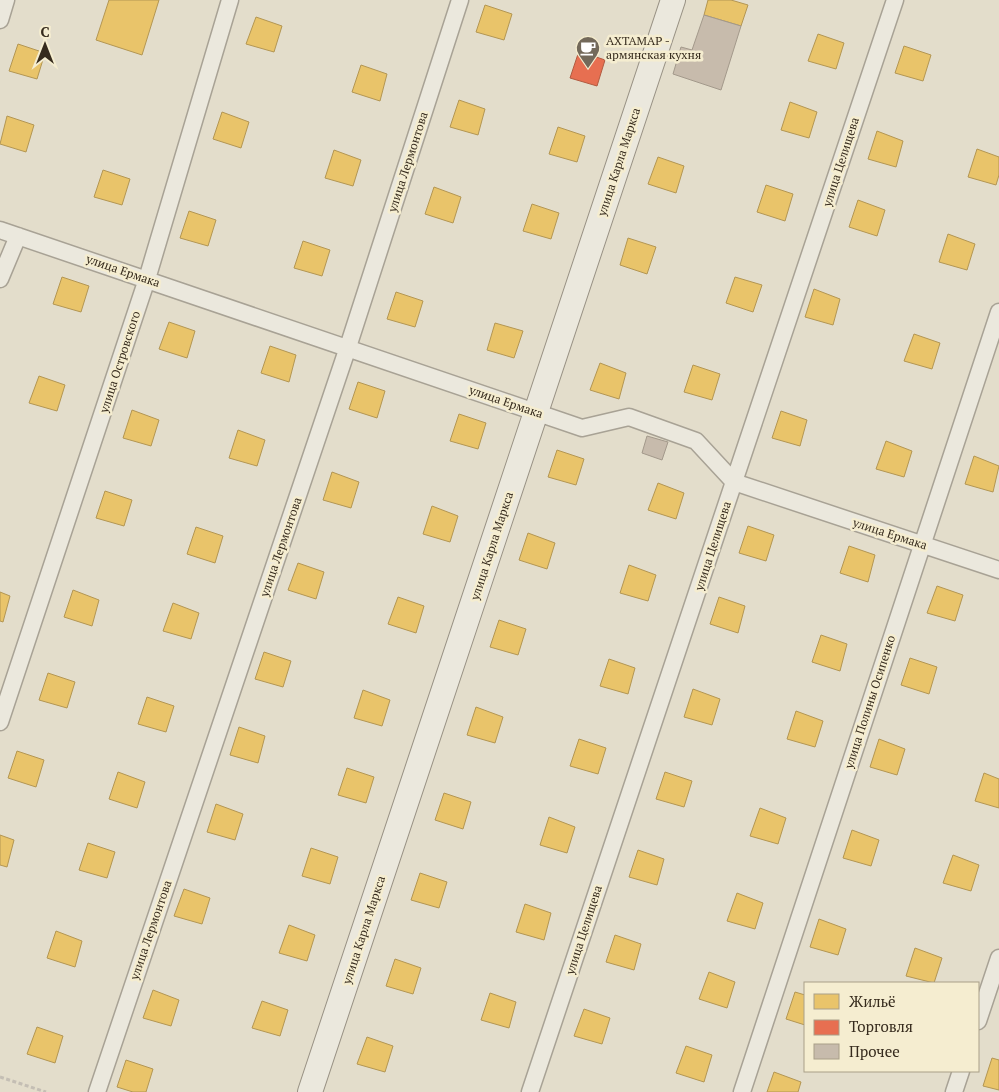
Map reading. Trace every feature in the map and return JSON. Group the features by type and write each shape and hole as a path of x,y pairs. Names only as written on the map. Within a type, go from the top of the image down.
{"main road":[{"name":"улица Карла Маркса","path":"310,1092 673,0"}],"street":[{"path":"0,20 6,0"},
{"name":"улица Островского","path":"0,722 147,279 230,0"},
{"name":"улица Лермонтова","path":"97,1092 348,347 460,0"},
{"name":"улица Целищева","path":"530,1092 895,0"},
{"name":"улица Ермака","path":"0,230 582,428 629,417 696,441 734,482 999,570"},
{"path":"0,279 18,236"},
{"name":"улица Полины Осипенко","path":"742,1092 999,312"},
{"path":"979,1018 999,958"},
{"path":"954,1092 961,1072"}],"path":[{"path":"0,1077 46,1092"}],"building: Жильё":[{"path":"109,0 159,0 142,55 96,40"},
{"path":"708,0 731,0 748,5 741,26 704,15"},
{"path":"485,5 512,14 504,40 476,32"},
{"path":"256,17 282,26 274,52 246,44"},
{"path":"818,34 844,43 836,69 808,61"},
{"path":"18,44 45,53 37,79 9,71"},
{"path":"904,46 931,55 923,81 895,73"},
{"path":"361,65 387,74 380,101 352,92"},
{"path":"459,100 485,109 478,135 450,127"},
{"path":"790,102 817,112 809,138 781,130"},
{"path":"222,112 249,122 241,148 213,139"},
{"path":"7,116 34,125 26,152 0,144"},
{"path":"558,127 585,136 577,162 549,154"},
{"path":"877,131 903,141 896,167 868,159"},
{"path":"977,149 999,157 999,175 996,185 968,177"},
{"path":"334,150 361,160 353,186 325,178"},
{"path":"658,157 684,166 676,193 648,184"},
{"path":"103,170 130,179 122,205 94,197"},
{"path":"766,185 793,194 785,221 757,212"},
{"path":"434,187 461,197 453,223 425,214"},
{"path":"858,200 885,210 877,236 849,227"},
{"path":"532,204 559,213 551,239 523,231"},
{"path":"189,211 216,220 208,246 180,238"},
{"path":"948,234 975,244 967,270 939,262"},
{"path":"628,238 656,247 647,274 620,265"},
{"path":"303,241 330,250 322,276 294,268"},
{"path":"62,277 89,286 81,312 53,304"},
{"path":"735,277 762,285 753,312 726,303"},
{"path":"814,289 840,299 833,325 805,317"},
{"path":"396,292 423,301 415,327 387,319"},
{"path":"169,322 195,331 187,358 159,349"},
{"path":"495,323 523,331 514,358 487,350"},
{"path":"914,334 940,343 932,369 904,361"},
{"path":"270,346 296,355 289,382 261,373"},
{"path":"600,363 626,373 619,399 590,390"},
{"path":"693,365 720,374 712,400 684,392"},
{"path":"39,376 65,385 57,411 29,403"},
{"path":"358,382 385,391 377,418 349,409"},
{"path":"132,410 159,420 151,446 123,438"},
{"path":"781,411 807,420 800,446 772,438"},
{"path":"459,414 486,423 478,449 450,441"},
{"path":"238,430 265,440 257,466 229,458"},
{"path":"886,441 912,451 904,477 876,469"},
{"path":"557,450 584,459 576,485 548,477"},
{"path":"974,456 999,466 993,492 965,484"},
{"path":"332,472 359,482 351,508 323,500"},
{"path":"658,483 684,493 676,519 648,510"},
{"path":"105,491 132,500 124,526 96,518"},
{"path":"432,506 458,516 450,542 423,534"},
{"path":"748,526 774,535 766,561 739,553"},
{"path":"196,527 223,536 215,563 187,554"},
{"path":"528,533 555,543 547,569 519,560"},
{"path":"849,546 875,555 868,582 840,573"},
{"path":"298,563 324,572 316,599 288,590"},
{"path":"629,565 656,575 648,601 620,593"},
{"path":"937,586 963,595 955,621 927,613"},
{"path":"73,590 99,600 92,626 64,617"},
{"path":"0,592 10,596 3,622 0,621"},
{"path":"398,597 424,606 416,633 388,624"},
{"path":"719,597 745,606 738,633 710,624"},
{"path":"173,603 199,613 191,639 163,631"},
{"path":"499,620 526,629 518,655 490,647"},
{"path":"821,635 847,644 840,671 812,662"},
{"path":"264,652 291,661 283,687 255,679"},
{"path":"910,658 937,667 929,694 901,685"},
{"path":"609,659 635,668 628,694 600,686"},
{"path":"48,673 75,682 67,708 39,700"},
{"path":"693,689 720,699 712,725 684,717"},
{"path":"363,690 390,700 382,726 354,718"},
{"path":"147,697 174,706 166,732 138,724"},
{"path":"476,707 503,717 495,743 467,735"},
{"path":"796,711 823,721 815,747 787,739"},
{"path":"239,727 265,736 258,763 230,755"},
{"path":"579,739 606,748 598,774 570,766"},
{"path":"879,739 905,749 897,775 870,767"},
{"path":"17,751 44,760 36,787 8,778"},
{"path":"347,768 374,777 366,803 338,795"},
{"path":"118,772 145,782 137,808 109,799"},
{"path":"665,772 692,781 684,807 656,799"},
{"path":"984,773 999,779 999,808 975,801"},
{"path":"444,793 471,802 463,829 435,820"},
{"path":"216,804 243,814 235,840 207,832"},
{"path":"760,808 786,818 778,844 750,836"},
{"path":"549,817 575,827 567,853 540,845"},
{"path":"852,830 879,840 871,866 843,858"},
{"path":"0,835 14,840 7,867 0,865"},
{"path":"88,843 115,852 107,878 79,870"},
{"path":"311,848 338,857 330,884 302,876"},
{"path":"638,850 664,859 657,885 629,877"},
{"path":"953,855 979,865 971,891 943,883"},
{"path":"420,873 447,882 439,908 411,900"},
{"path":"184,889 210,898 202,924 174,916"},
{"path":"737,893 763,903 755,929 727,921"},
{"path":"525,904 551,913 544,940 516,932"},
{"path":"819,919 846,929 838,955 810,947"},
{"path":"289,925 315,935 307,961 279,953"},
{"path":"56,931 82,941 75,967 47,958"},
{"path":"615,935 641,944 634,970 606,962"},
{"path":"915,948 942,958 934,982 906,976"},
{"path":"395,959 421,968 413,994 386,986"},
{"path":"709,972 735,982 727,1008 699,999"},
{"path":"153,990 179,1000 171,1026 143,1018"},
{"path":"795,992 804,995 804,1025 786,1019"},
{"path":"490,993 516,1002 509,1028 481,1020"},
{"path":"262,1001 288,1010 280,1036 252,1028"},
{"path":"584,1009 610,1018 602,1044 574,1036"},
{"path":"37,1027 63,1036 55,1063 27,1054"},
{"path":"367,1037 393,1046 385,1072 357,1064"},
{"path":"686,1046 712,1055 704,1082 676,1073"},
{"path":"992,1058 999,1060 999,1090 983,1086"},
{"path":"126,1060 153,1069 146,1092 133,1092 117,1087"},
{"path":"774,1072 801,1082 798,1092 767,1092"}],"building: Торговля":[{"name":"АХТАМАР - армянская кухня","path":"579,51 605,60 597,86 570,78"}],"building: Прочее":[{"path":"704,15 741,26 721,90 673,74 681,47 692,50"},
{"path":"647,436 668,442 662,460 642,453"}],"place":[{"name":"АХТАМАР - армянская кухня","path":"588,69"}]}
